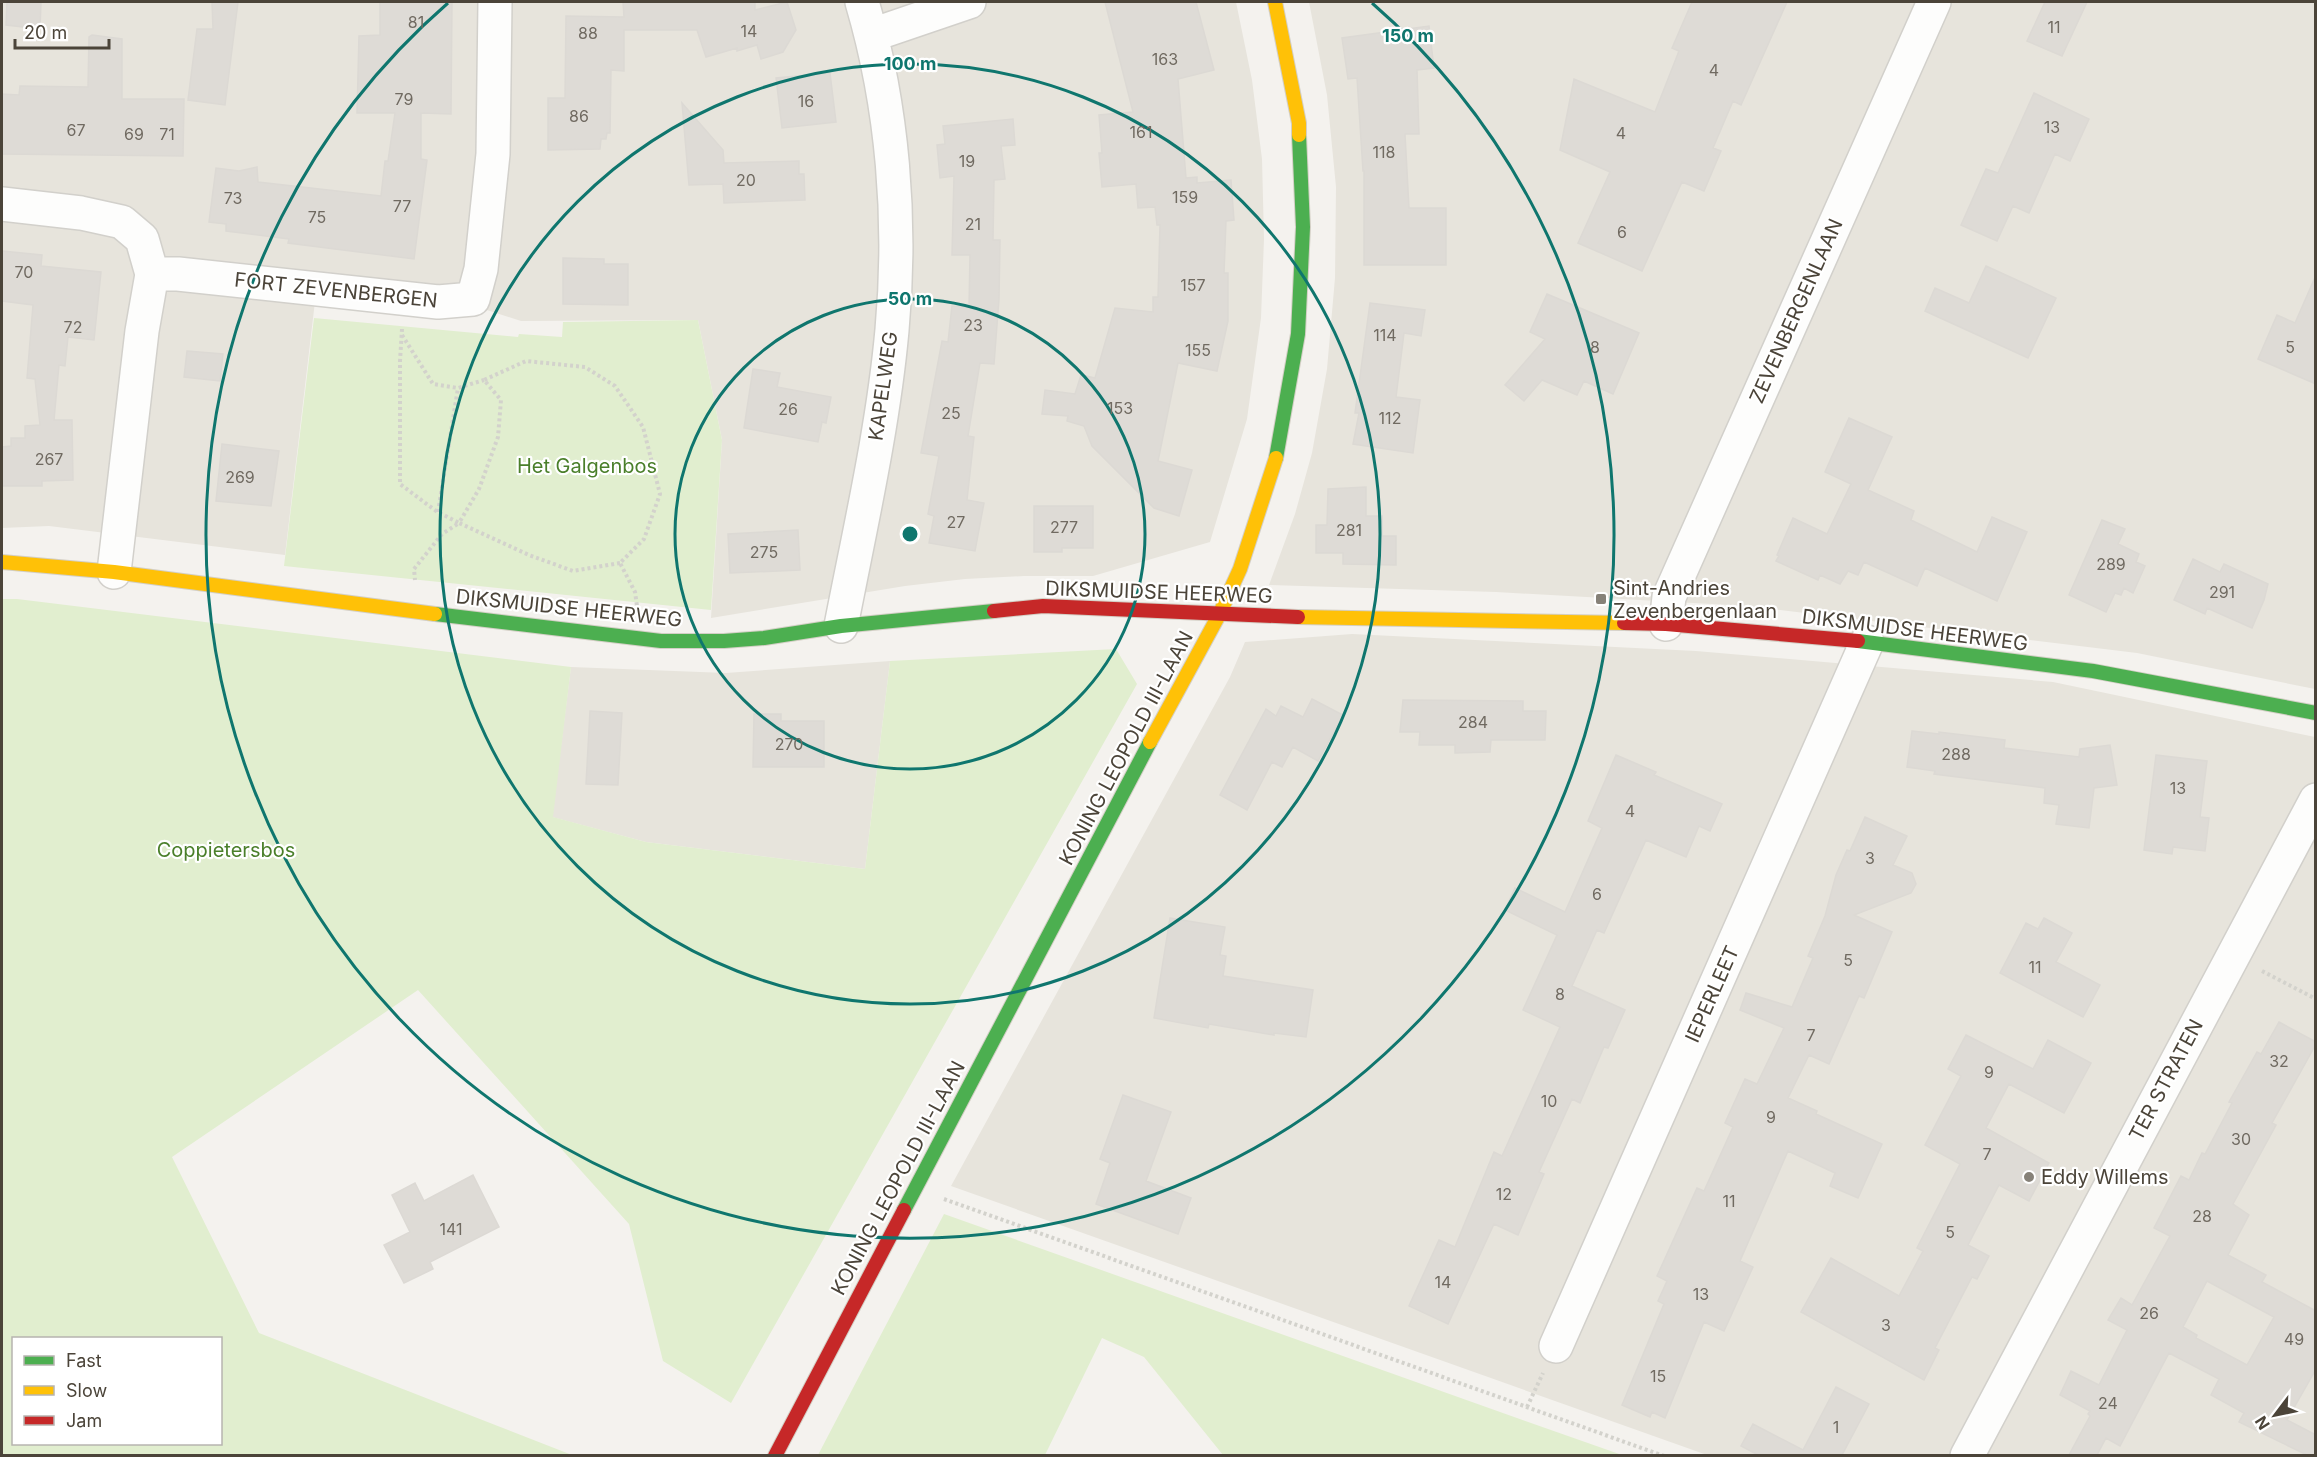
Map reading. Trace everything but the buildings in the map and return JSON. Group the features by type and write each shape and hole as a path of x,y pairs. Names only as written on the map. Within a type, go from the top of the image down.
{"street":[{"name":"FORT ZEVENBERGEN","path":"152,274 178,274 438,302 473,299 481,269 493,154 495,2"},
{"name":"KAPELWEG","path":"841,626 869,479 892,330 895,259 894,180 882,81 862,2"},
{"path":"872,35 969,2"},
{"name":"KONING LEOPOLD III-LAAN","path":"775,1455 1125,787 1219,615 1240,569 1275,465 1298,334 1303,226 1299,123 1275,2"},
{"name":"ZEVENBERGENLAAN","path":"1666,624 1669,597 1934,2"},
{"path":"2,204 81,213 122,222 142,239 152,274 142,331 114,572"},
{"name":"DIKSMUIDSE HEERWEG","path":"2,562 114,572 657,640 724,641 764,638 841,626 1043,606 1219,615 1666,624 1867,642 2093,671 2316,713"},
{"name":"IEPERLEET","path":"1556,1346 1867,642"},
{"name":"TER STRATEN","path":"1967,1455 2316,800"}],"path":[{"path":"401,298 400,484 438,512 459,523 529,555 573,571 620,563 644,539 660,494 644,427 615,386 585,367 526,361 484,380 458,388 433,384 401,335"},
{"path":"411,611 414,569 442,534 459,523 479,489 498,437 501,400 484,380"},
{"path":"438,512 458,388"},
{"path":"620,563 635,592 635,602 657,640"},
{"path":"2233,954 2316,999"},
{"path":"915,1188 1664,1455"}],"shaded area":[{"path":"2,2 1236,2 1252,80 1262,159 1264,239 1261,318 1247,419 1210,542 1093,576 965,579 905,586 711,618 722,440 698,320 521,321 425,290 318,276 285,555 49,526 2,528"},
{"path":"1309,2 2315,2 2315,689 2137,653 1747,606 1496,592 1269,585 1295,514 1312,453 1327,369 1335,278 1336,187 1327,95"},
{"path":"1352,634 1696,651 2053,682 2315,737 2315,1455 1707,1455 951,1186 1230,677 1245,642"},
{"path":"890,661 865,869 646,842 552,817 571,667 726,673"}],"green space":[{"name":"Het Galgenbos","path":"314,318 518,337 519,334 562,337 563,322 698,320 722,440 711,610 284,566"},
{"name":"Coppietersbos","path":"2,599 571,667 553,817 646,842 865,869 890,661 1116,649 1137,684 731,1403 663,1361 629,1224 418,990 172,1157 259,1333 572,1455 2,1455"},
{"path":"944,1214 1622,1455 1223,1455 1144,1357 1102,1338 1045,1455 818,1455"}],"traffic: fast":[{"path":"1276,458 1298,334 1303,227 1299,135"},
{"path":"435,614 661,641 724,641 764,638 841,626 994,611"},
{"path":"1858,641 2093,671 2316,713"},
{"path":"904,1210 1150,742"}],"traffic: slow":[{"path":"1275,2 1299,123 1299,135"},
{"path":"1150,742 1219,615 1240,569 1276,458"},
{"path":"2,562 114,572 435,614"},
{"path":"1298,617 1624,623"}],"traffic: jam":[{"path":"994,611 1043,606 1298,617"},
{"path":"1624,623 1666,624 1858,641"},
{"path":"775,1456 904,1210"}],"place":[{"name":"Sint-Andries Zevenbergenlaan","path":"1601,599"},
{"name":"Eddy Willems","path":"2029,1177"}]}
